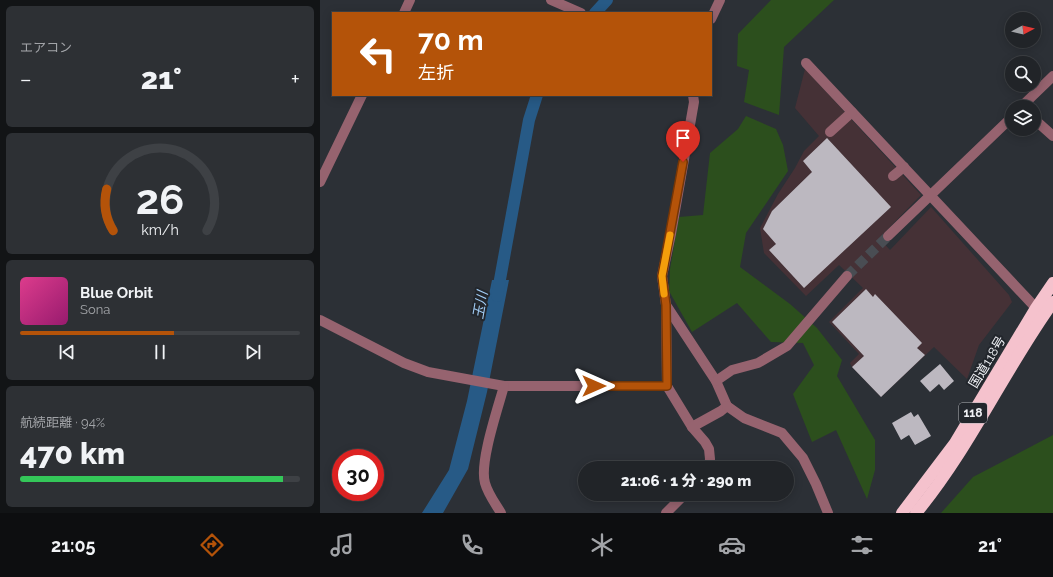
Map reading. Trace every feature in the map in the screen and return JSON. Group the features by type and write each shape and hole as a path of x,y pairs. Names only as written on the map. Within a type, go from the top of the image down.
{"highway":[{"name":"国道118号","path":"916,513 963,449 1040,311 1053,283"},
{"name":"国道118号","path":"902,513 955,443 1040,311 1053,302"}],"street":[{"path":"404,12 410,0"},
{"path":"551,0 577,11"},
{"path":"712,17 720,0"},
{"path":"806,63 1040,311"},
{"path":"1028,100 1053,76"},
{"path":"320,182 362,96"},
{"path":"693,96 694,102 662,276 666,305 667,386 692,427 705,442 709,450 710,461"},
{"path":"830,132 852,112"},
{"path":"888,236 1005,124"},
{"path":"1041,125 1053,136"},
{"path":"893,176 904,167"},
{"path":"716,381 732,370 758,363 786,346 847,276"},
{"path":"666,305 716,381 727,406 744,418 782,433 802,458 816,484 828,513"},
{"path":"320,320 404,363 428,372 500,385 667,386"},
{"path":"500,385 484,469 484,481 489,493 501,513"},
{"path":"692,427 721,411 727,406"},
{"path":"666,513 678,501"}],"shaded area":[{"path":"805,69 921,195 879,238 890,250 931,207 1009,295 1012,302 979,345 967,379 934,347 881,397 852,367 850,363 859,354 829,322 863,288 839,265 806,296 764,253 760,228 778,194 804,151 819,136 795,108"}],"green space":[{"path":"771,0 834,0 784,47 779,115 744,102 749,70 737,66 738,34"},
{"path":"746,116 776,129 783,145 788,171 746,233 740,267 790,304 817,328 842,360 837,376 875,440 875,470 867,499 836,430 812,442 793,394 814,365 803,343 771,342 737,303 692,332 669,291 670,269 679,217 703,215 710,153 738,129"},
{"path":"1053,435 1053,513 941,513 973,477"}],"water":[{"path":"492,280 509,280 487,392 468,469 443,513 422,513 449,470 467,401"}],"building":[{"path":"827,138 891,207 804,288 769,250 776,244 763,229 772,211 812,172 803,161"},
{"path":"866,289 873,297 875,294 922,343 917,348 925,355 881,397 852,367 864,356 832,322"},
{"path":"940,364 954,381 944,390 939,384 930,392 920,381"},
{"path":"911,412 914,417 918,414 931,436 915,445 909,435 901,440 892,423"}],"waterway":[{"name":"玉川","path":"596,12 607,0"},
{"name":"玉川","path":"497,296 529,120 537,96"}],"tunnel":[{"path":"847,276 888,236"}],"slow traffic":[{"path":"664,294 662,276 670,235"}],"route":[{"path":"594,386 667,386 666,305 662,276 683,162"}]}
